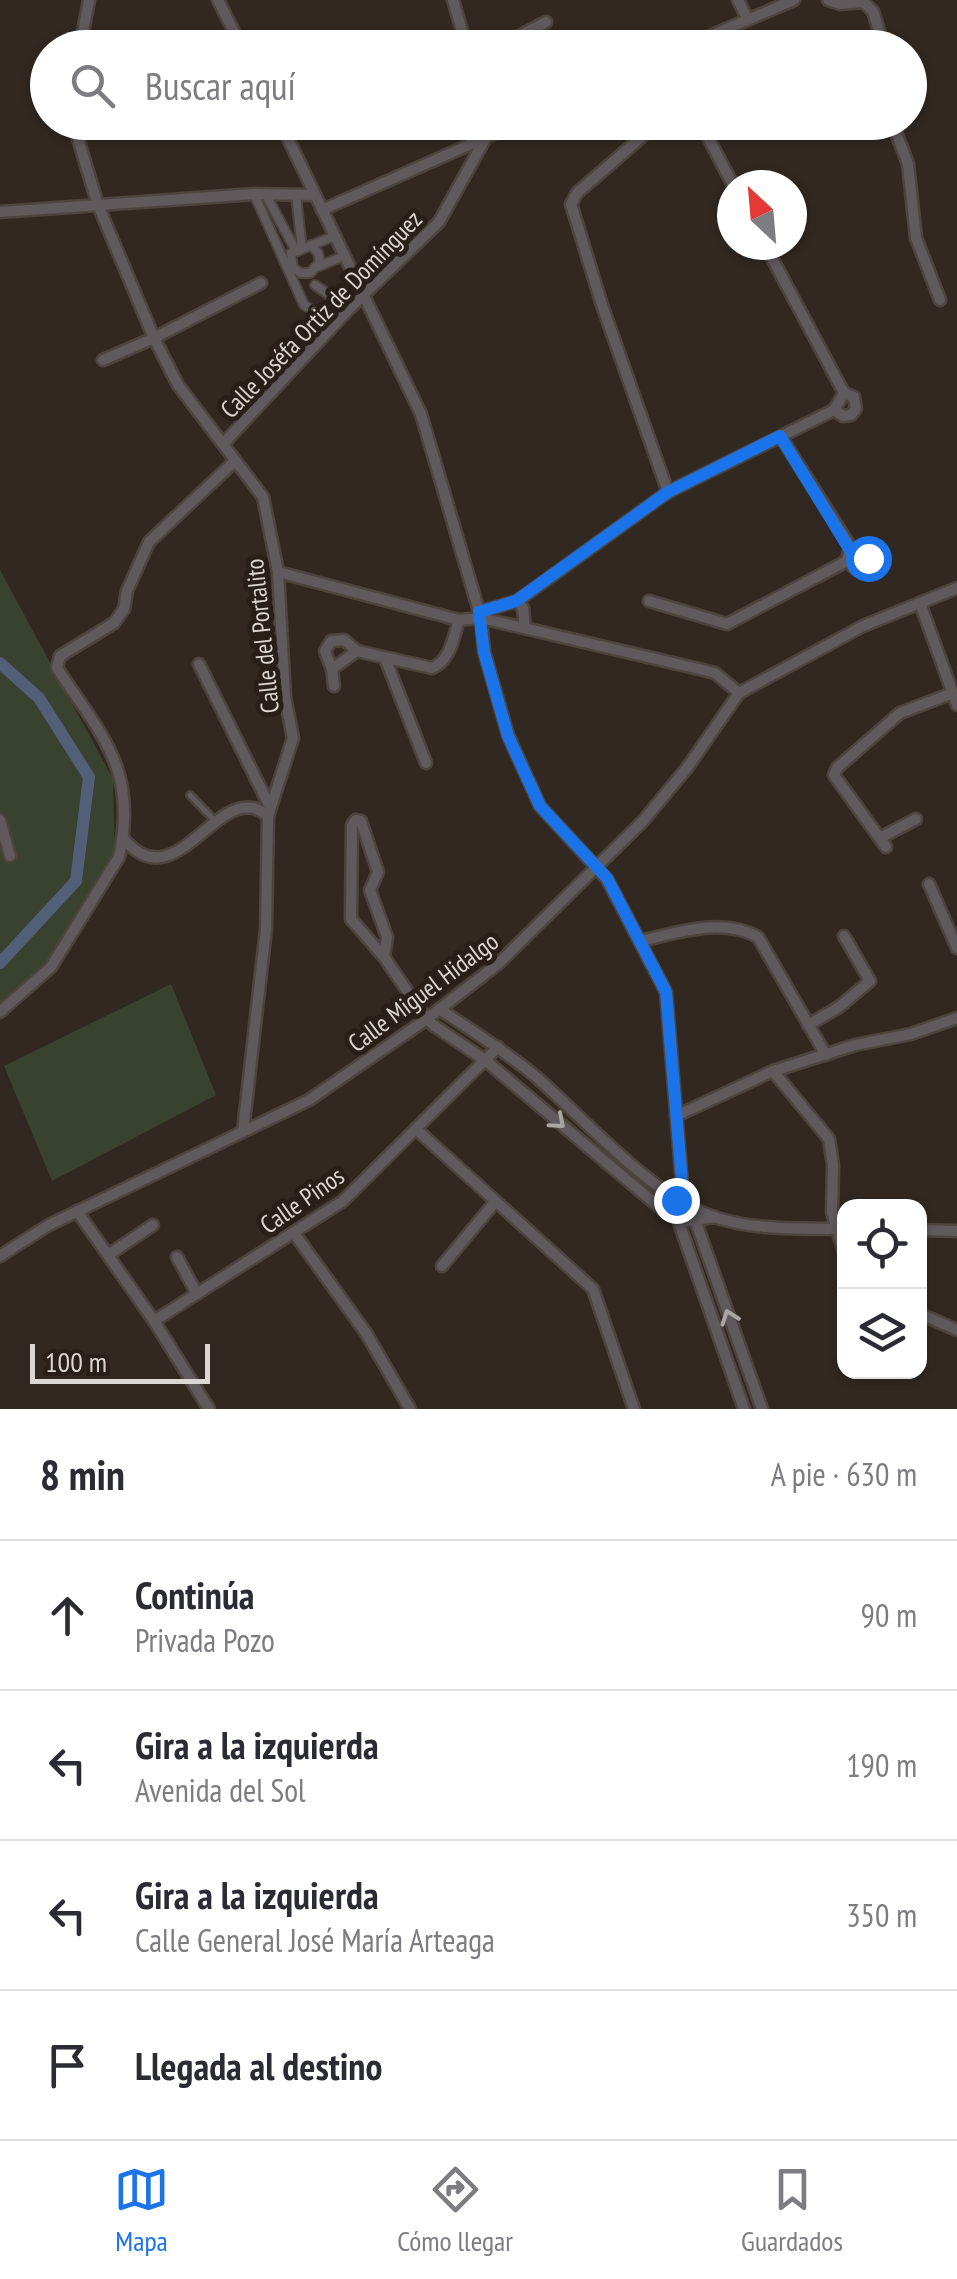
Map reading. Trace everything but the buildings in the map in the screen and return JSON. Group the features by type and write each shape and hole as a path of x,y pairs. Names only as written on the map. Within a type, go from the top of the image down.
{"street":[{"path":"83,30 89,0"},
{"path":"218,0 233,30"},
{"path":"453,0 461,30"},
{"path":"738,0 747,18"},
{"path":"721,30 794,0"},
{"path":"828,0 840,4 863,2 873,11 879,30"},
{"path":"531,30 546,22"},
{"name":"Calle del Portalito","path":"78,140 98,205 178,385 263,497 278,572 285,697 293,738 269,812 266,929 244,1131"},
{"path":"288,140 421,414 480,615 484,652 508,736 540,806 607,878 666,992 682,1182 762,1409"},
{"path":"322,210 484,140"},
{"name":"Calle Joséfa Ortiz de Domínguez","path":"223,444 349,309 439,222 488,140"},
{"path":"638,140 576,193 572,204 602,305 668,492"},
{"path":"709,140 725,170"},
{"path":"899,140 908,164 916,238 940,300"},
{"path":"0,212 314,194"},
{"path":"260,195 296,251 319,257 314,270 315,310"},
{"path":"260,195 296,251 293,268 300,273 314,270 344,256"},
{"path":"296,195 296,251 304,305 336,325"},
{"path":"296,251 334,236"},
{"path":"278,572 459,620 480,615 516,601 668,492 840,402 772,260"},
{"path":"103,360 261,283"},
{"path":"315,284 349,309"},
{"path":"649,601 727,624 849,556 780,436"},
{"path":"0,1012 51,967 119,857 123,838 126,794 122,778 110,748 57,668 57,661 114,623 124,609 127,591 148,542 235,460"},
{"name":"Calle Miguel Hidalgo","path":"0,1256 77,1211 309,1100 426,1019 498,963 643,821 739,692 863,626 957,588"},
{"path":"516,601 522,608 525,628"},
{"path":"916,819 883,843 834,776 837,768 900,713 955,698 920,603"},
{"path":"480,615 715,673 739,692"},
{"path":"334,686 325,651 331,641 344,640 357,652 432,668 446,659 459,620"},
{"path":"332,669 357,652"},
{"path":"385,658 426,764"},
{"path":"199,664 269,812"},
{"path":"123,838 136,854 160,857 202,836 216,822 240,809 269,812"},
{"path":"0,820 10,856"},
{"path":"384,958 387,937 370,890 378,872 361,821 356,820 352,826 351,918 426,1019 486,1060 647,1198 678,1219 715,1217"},
{"path":"929,884 957,948"},
{"path":"640,941 724,926 758,937 826,1055"},
{"path":"808,1025 839,1007 870,981 844,936"},
{"path":"439,1009 534,1076 676,1200 715,1217 776,1228 837,1229"},
{"path":"676,1116 774,1072 855,1044 911,1034 957,1018"},
{"path":"446,1034 456,1020"},
{"name":"Calle Pinos","path":"154,1321 344,1202 498,1047"},
{"path":"774,1072 829,1139 837,1204"},
{"path":"521,1090 534,1076"},
{"path":"417,1130 593,1289 634,1409"},
{"path":"682,1182 676,1200 678,1219 744,1409"},
{"path":"647,1198 662,1188"},
{"path":"442,1266 495,1202"},
{"path":"77,1211 154,1321 209,1409"},
{"path":"108,1255 153,1226"},
{"path":"927,1230 957,1231"},
{"path":"294,1233 366,1332 410,1409"},
{"path":"177,1257 197,1294"},
{"path":"927,1317 957,1330"}],"lane":[{"path":"190,795 216,822"}],"green space":[{"path":"0,570 113,779 115,855 49,962 0,1006"},
{"path":"171,984 216,1095 52,1181 4,1066"}],"waterway":[{"path":"0,663 39,698 89,777 76,881 0,963"}],"route":[{"path":"676,1200 682,1182 666,992 607,878 540,806 508,736 484,652 479,612 516,601 668,492 780,436 851,552 861,550 868,558"}]}
